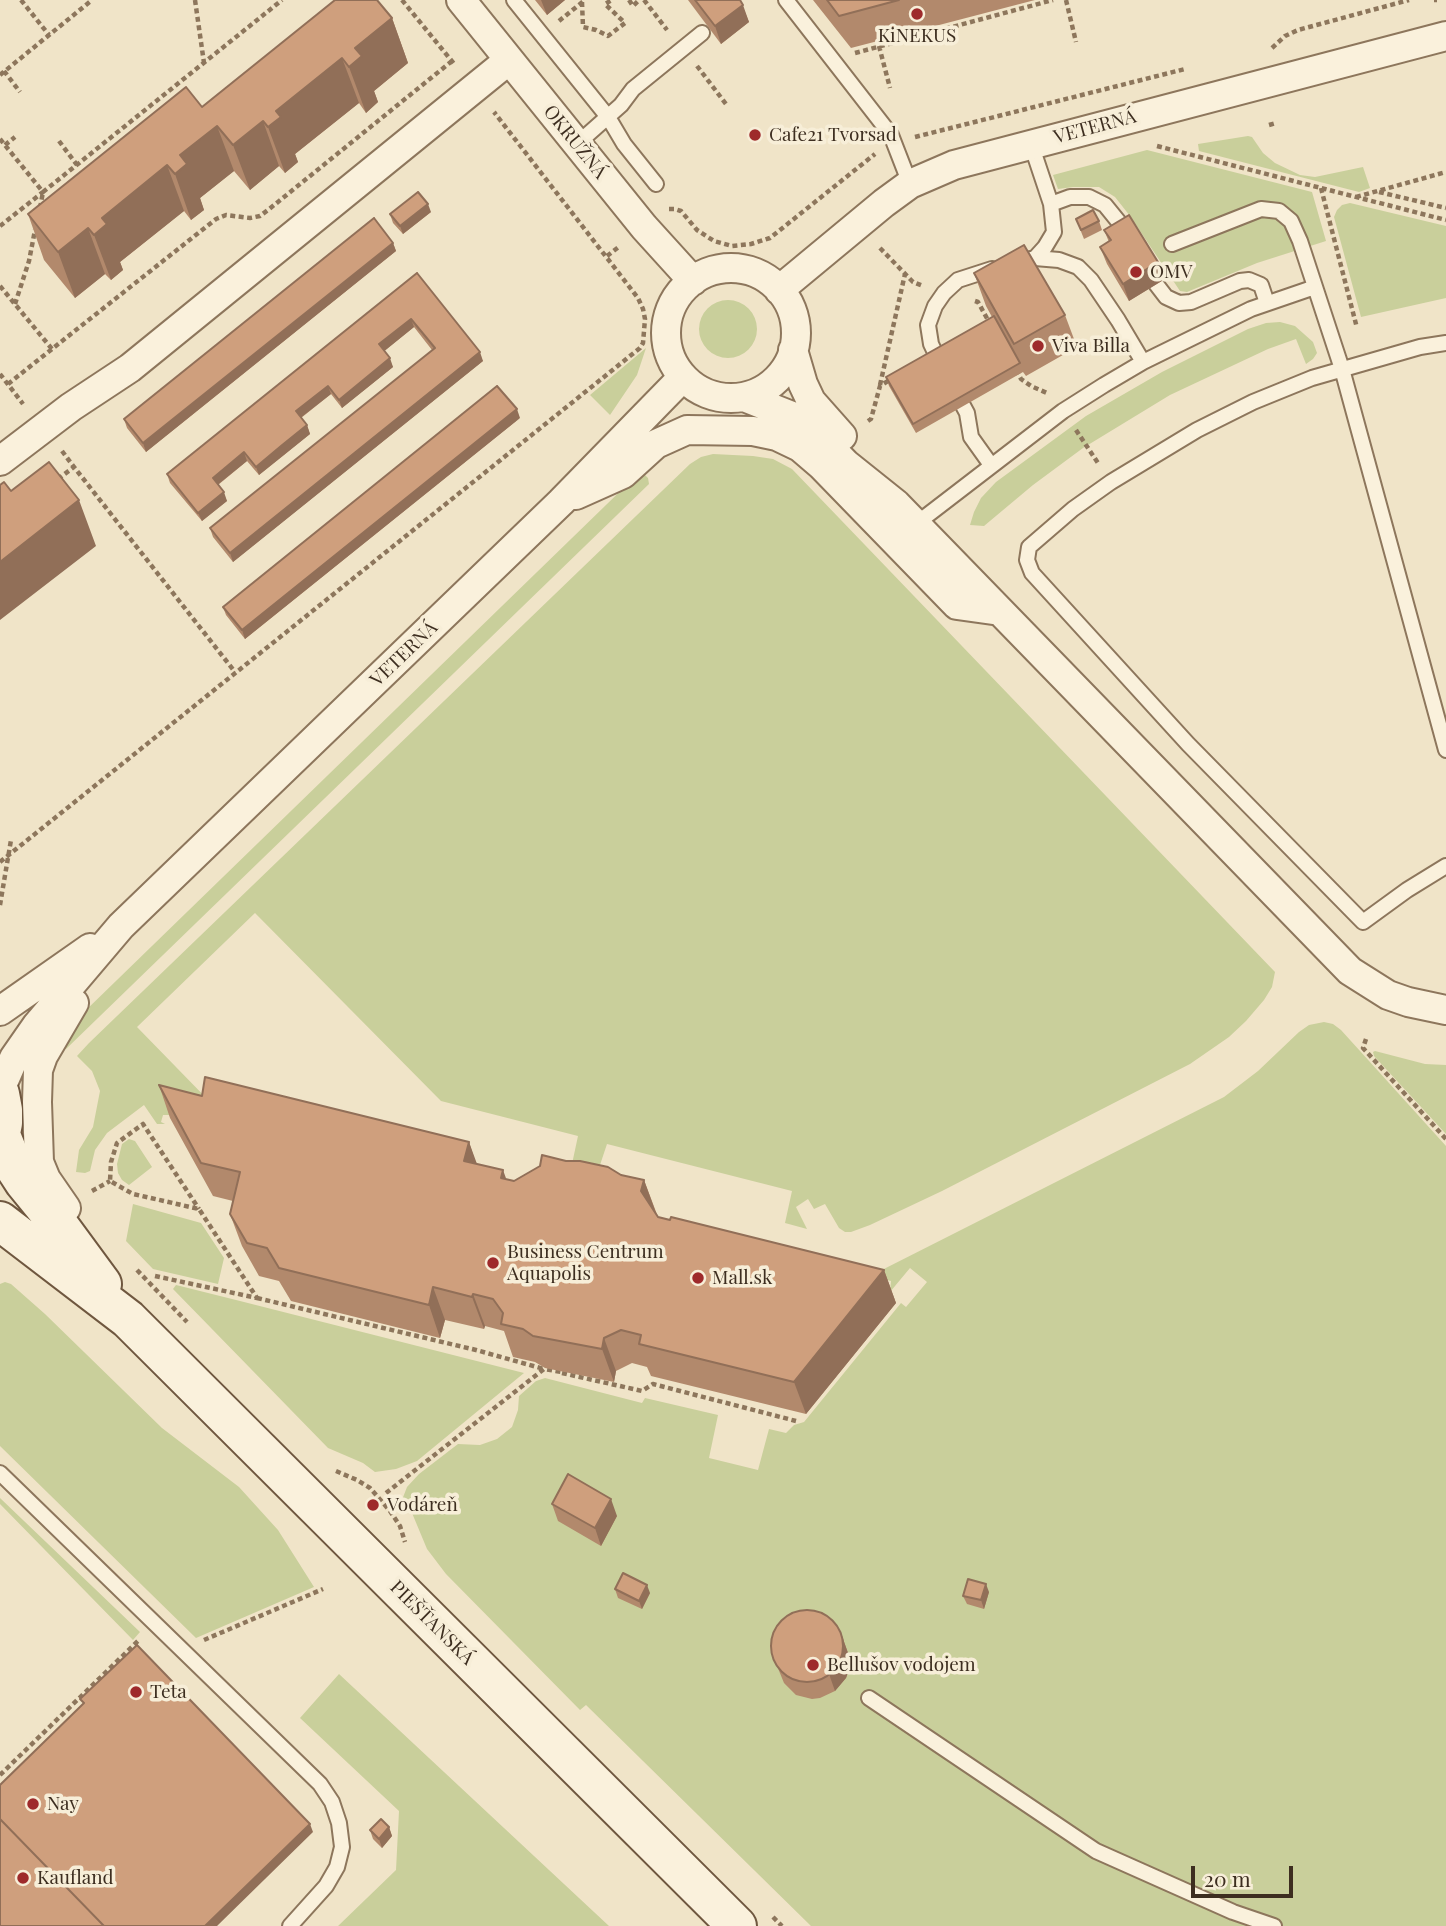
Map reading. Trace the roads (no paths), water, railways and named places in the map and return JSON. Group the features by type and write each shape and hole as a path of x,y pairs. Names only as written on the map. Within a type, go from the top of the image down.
{"street":[{"name":"OKRUŽNÁ","path":"461,0 644,227 693,281"},
{"name":"VETERNÁ","path":"779,290 910,184 954,165 1446,36"},
{"path":"0,461 71,407 130,368 509,60"},
{"path":"738,269 756,274 779,290 790,308 796,329 790,360 778,378 763,390 744,397 725,398 695,388 683,377 670,357 667,321 676,298 693,281 719,270 738,269"},
{"path":"793,350 811,401 857,451 896,504"},
{"name":"VETERNÁ","path":"0,1092 14,1058 37,1025 121,926 561,502 683,377"},
{"path":"744,397 797,418 809,426 846,464 896,504 1350,971 1388,995 1446,1010"},
{"path":"561,502 623,474 656,444 687,430 752,431 777,436 800,447 821,465 957,605 1000,611"},
{"path":"0,991 121,926"},
{"path":"121,926 43,1056 38,1070 37,1146 39,1162 46,1180 66,1209 128,1319"},
{"name":"VETERNÁ","path":"0,1011 121,926"},
{"path":"0,1092 4,1110 1,1137"},
{"name":"PIEŠŤANSKÁ","path":"1,1137 24,1182 128,1319"},
{"name":"PIEŠŤANSKÁ","path":"0,1221 128,1319 755,1921"},
{"path":"0,1242 128,1319"}],"lane":[{"path":"514,0 608,117 624,144 656,184"},
{"path":"786,0 891,135 910,184"},
{"path":"577,144 621,105 633,89 702,33"},
{"path":"1031,144 1051,204 1054,232 1035,258"},
{"path":"1051,204 1070,197 1088,197 1105,205 1127,237"},
{"path":"1172,244 1261,209 1279,211 1291,221 1342,369 1446,750"},
{"path":"991,465 971,437 967,413 931,344 928,325 934,306 958,280 977,272 1035,258 1059,260 1078,267 1091,279 1143,362"},
{"path":"1156,284 1166,297 1179,303 1191,302 1240,281 1249,280 1261,285 1267,303"},
{"path":"916,524 1063,411 1143,362 1267,303 1315,287"},
{"path":"1446,343 1420,347 1312,378 1253,402 1197,430 1111,482 1073,509 1029,547 1027,560 1032,573 1188,744 1363,922 1446,866"},
{"path":"0,1473 320,1784 332,1802 339,1823 342,1847 337,1867 326,1886 290,1926"},
{"path":"869,1698 1096,1850 1233,1912 1274,1926"}],"place":[{"name":"KiNEKUS","path":"917,14"},
{"name":"Cafe21 Tvorsad","path":"755,135"},
{"name":"OMV","path":"1136,272"},
{"name":"Viva Billa","path":"1038,346"},
{"name":"Business Centrum Aquapolis","path":"493,1263"},
{"name":"Mall.sk","path":"698,1278"},
{"name":"Vodáreň","path":"373,1505"},
{"name":"Bellušov vodojem","path":"813,1665"},
{"name":"Teta","path":"136,1692"},
{"name":"Nay","path":"33,1804"},
{"name":"Kaufland","path":"23,1878"}]}
